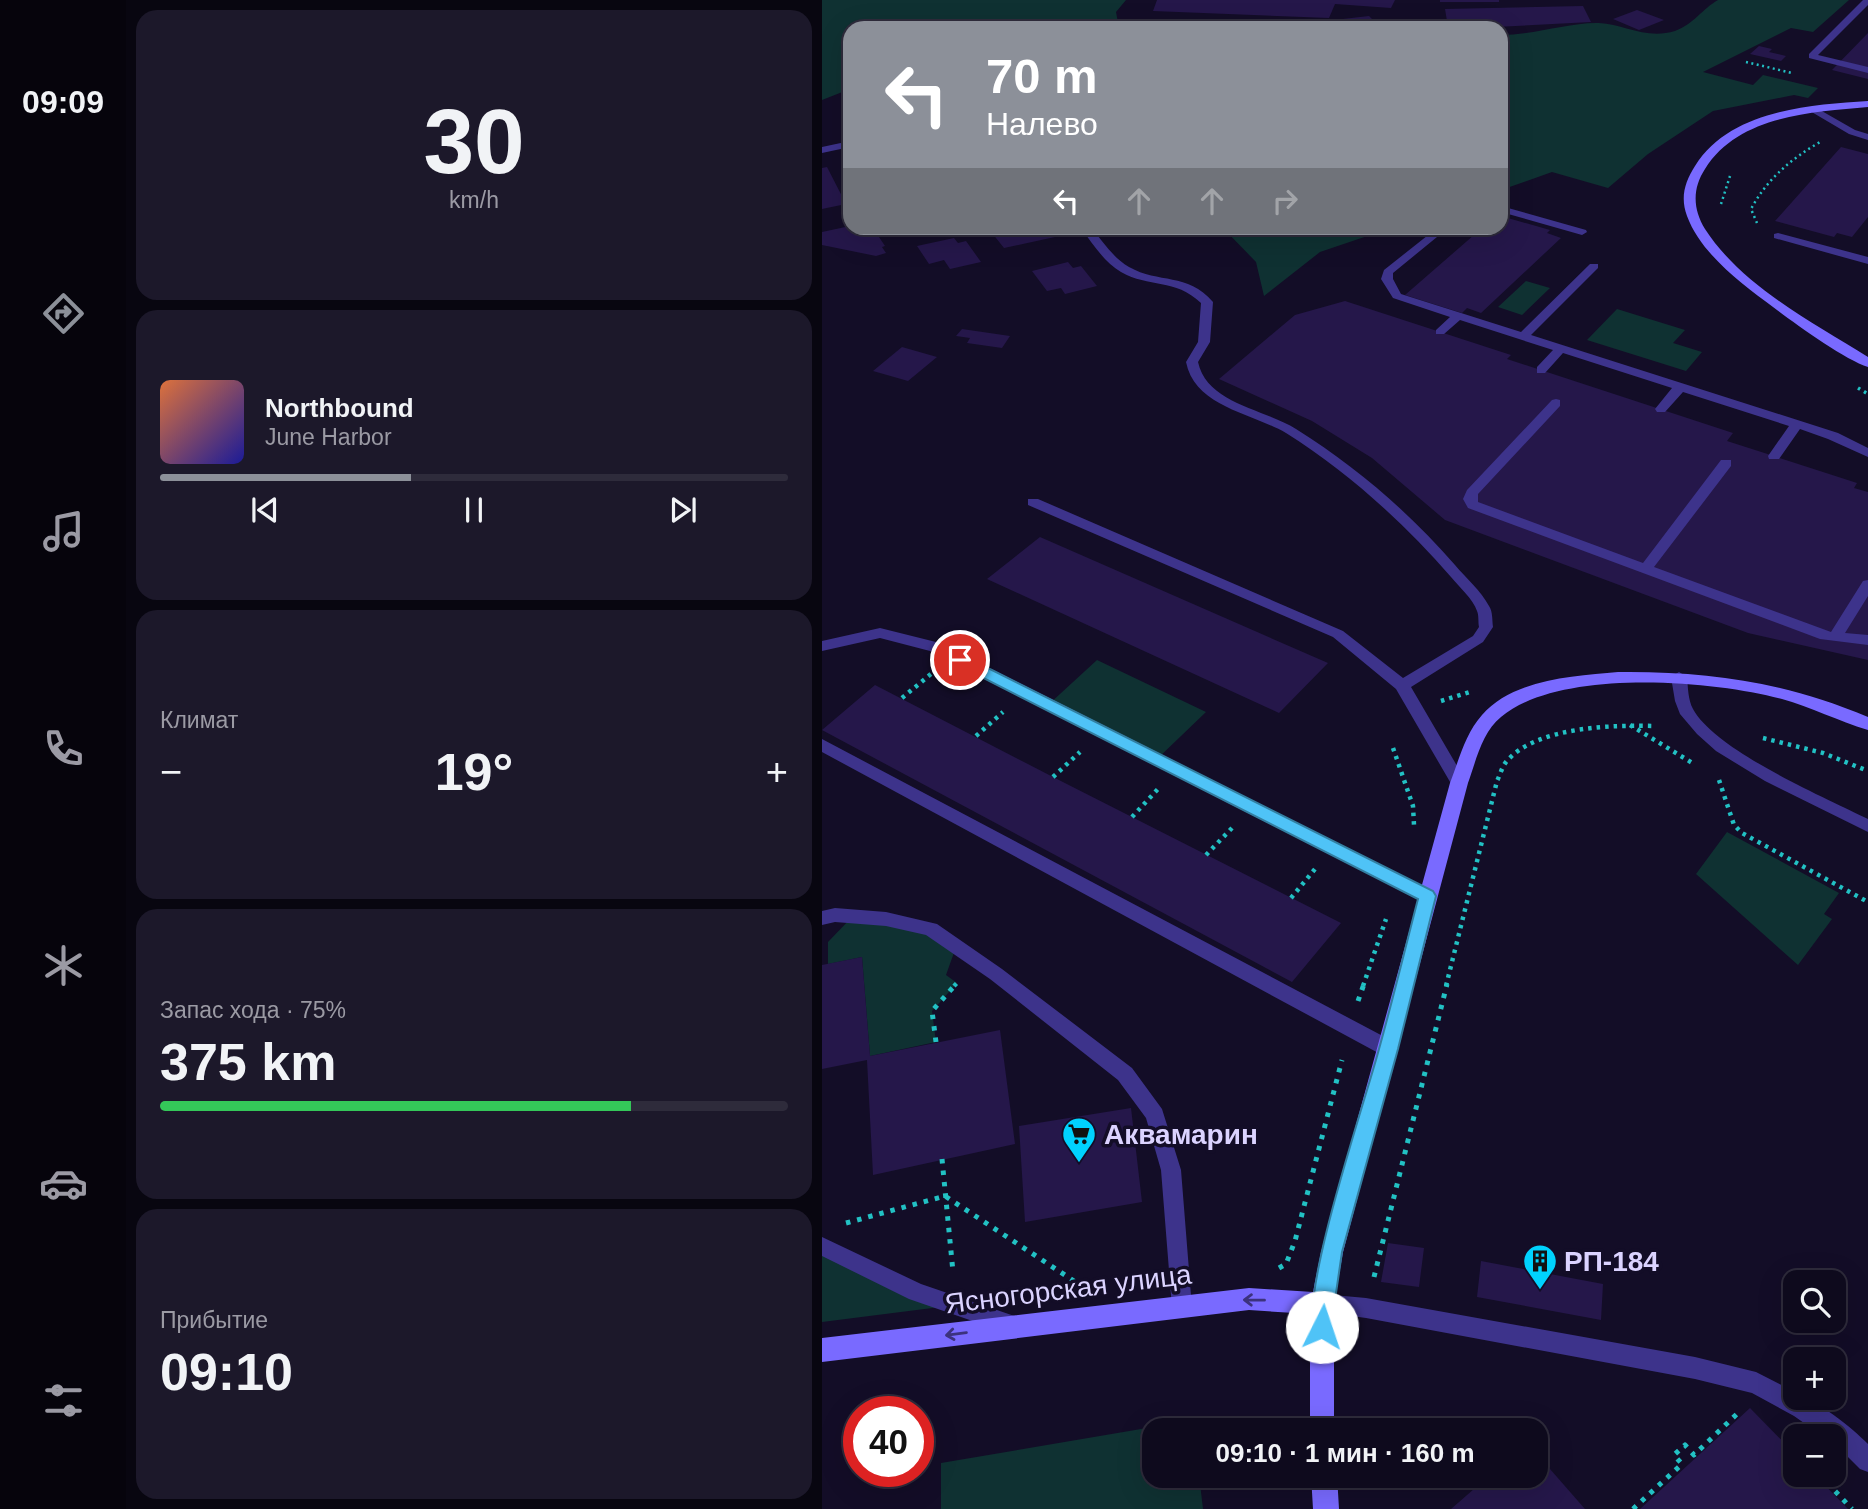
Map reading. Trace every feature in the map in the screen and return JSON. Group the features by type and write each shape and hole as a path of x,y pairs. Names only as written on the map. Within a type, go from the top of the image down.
{"street":[{"path":"1867,104 1813,109 1750,126 1722,142 1700,163 1689,187 1690,213 1707,240 1752,287 1867,363"},
{"path":"1322,1418 1322,1304 1332,1252 1459,783 1481,727 1494,712 1523,695 1551,686 1588,681 1679,677 1752,686 1822,705 1867,724"},
{"name":"Ясногорская улица","path":"822,1350 1249,1298 1322,1304"},
{"path":"1324,1488 1325,1509"}],"lane":[{"path":"1867,0 1812,55 1867,70"},
{"path":"1813,109 1856,134 1867,137"},
{"path":"822,150 843,146"},
{"path":"1508,211 1582,232"},
{"path":"1092,235 1115,263 1132,273 1159,277 1189,286 1207,303 1204,342 1192,362 1196,379 1211,393 1286,428 1325,454 1400,516 1484,609 1486,627 1478,639 1402,685"},
{"path":"1434,235 1388,272 1387,279 1397,296 1797,424 1849,442 1867,453"},
{"path":"1778,236 1867,261"},
{"path":"1523,337 1594,267"},
{"path":"1440,332 1458,316"},
{"path":"1541,370 1561,349"},
{"path":"1661,409 1680,387"},
{"path":"1556,403 1472,493 1470,499 1473,505 1834,638 1867,640"},
{"path":"1774,456 1797,424"},
{"path":"1645,570 1726,463"},
{"path":"1033,502 1338,634 1402,685 1459,783"},
{"path":"1834,638 1867,583"},
{"path":"822,646 880,633 935,647 1427,896"},
{"path":"1679,677 1685,712 1702,731 1747,762 1867,826"},
{"path":"822,745 1389,1049"},
{"path":"822,918 835,915 886,919 931,929 1125,1074 1155,1115 1171,1170 1182,1308"},
{"path":"822,1246 916,1292 1019,1327"},
{"path":"1322,1304 1366,1308 1695,1368 1756,1383 1801,1408 1848,1440 1867,1461"}],"path":[{"path":"1778,236 1758,225 1751,209 1760,189 1782,168 1818,142 1856,134"},
{"path":"1856,386 1867,394"},
{"path":"1629,724 1696,765"},
{"path":"1366,1308 1497,781 1507,760 1531,744 1563,733 1629,724 1656,726"},
{"path":"1759,738 1823,753 1867,771"},
{"path":"1393,748 1413,806 1413,835"},
{"path":"1053,777 1082,750"},
{"path":"1718,778 1734,825 1742,833 1867,902"},
{"path":"1132,817 1167,780"},
{"path":"1206,855 1251,808"},
{"path":"1291,898 1332,849"},
{"path":"1356,1009 1386,919"},
{"path":"936,1042 932,1011 976,961"},
{"path":"1295,1241 1342,1060"},
{"path":"942,1159 956,1305"},
{"path":"834,1226 945,1196 1124,1314"},
{"path":"1633,1509 1682,1464 1674,1455 1685,1445 1694,1455 1750,1401"},
{"path":"1777,1430 1783,1437"},
{"path":"1838,1487 1835,1491 1852,1509"}],"green space":[{"path":"822,0 1126,0 1116,12 1118,21 843,21 843,92 822,100"},
{"path":"1718,0 1849,0 1813,32 1791,28 1703,72 1753,85 1763,75 1818,88 1808,98 1794,95 1713,111 1648,154 1608,188 1552,172 1508,188 1508,34 1599,23 1645,33 1664,33 1675,31"},
{"path":"1230,235 1370,235 1320,252 1264,296 1256,262"},
{"path":"1526,281 1550,288 1522,315 1498,307"},
{"path":"1617,309 1685,330 1673,343 1702,352 1686,371 1587,340"},
{"path":"1097,660 1206,712 1156,760 1048,705"},
{"path":"1727,832 1839,893 1824,914 1832,919 1798,965 1696,874"},
{"path":"853,916 931,929 956,947 946,975 957,983 932,1011 936,1042 870,1056 862,957 828,964 828,942"},
{"path":"822,1246 956,1305 822,1322"},
{"path":"1142,1429 1142,1488 1201,1488 1203,1509 941,1509 941,1463"}],"building":[{"path":"1157,0 1395,0 1391,8 1335,4 1329,18 1153,11"},
{"path":"1499,0 1499,2 1440,2"},
{"path":"1583,6 1591,22 1508,26 1508,21 1447,21 1445,9"},
{"path":"1637,10 1664,20 1639,30 1613,19"},
{"path":"1369,16 1374,21 1335,21"},
{"path":"1868,33 1868,79 1832,70"},
{"path":"1759,46 1772,49 1769,52 1786,56 1781,61 1750,54"},
{"path":"1841,147 1868,154 1868,217 1852,237 1837,233 1834,237 1775,221"},
{"path":"827,167 843,198 843,205 822,209 822,168"},
{"path":"1508,218 1550,230 1547,233 1561,238 1481,313 1467,308 1462,313 1405,295 1474,235 1508,235"},
{"path":"843,228 843,235 878,235 886,253 876,256 822,245 822,232"},
{"path":"994,235 1055,237 1004,248"},
{"path":"954,238 958,243 966,241 981,262 950,269 944,260 929,264 917,246"},
{"path":"1068,262 1073,268 1081,266 1097,286 1065,294 1061,288 1047,291 1032,271"},
{"path":"1345,301 1511,355 1507,359 1733,433 1727,441 1857,483 1854,488 1868,492 1868,660 1748,633 1445,520 1372,458 1312,421 1219,379 1295,315"},
{"path":"962,329 1010,336 1002,348 967,343 970,338 956,336"},
{"path":"902,347 937,357 908,381 873,371"},
{"path":"1040,537 1328,663 1279,713 987,579"},
{"path":"875,685 1341,923 1292,982 822,730"},
{"path":"862,957 870,1056 1000,1030 1015,1144 873,1175 867,1060 822,1069 822,965"},
{"name":"Аквамарин","path":"1131,1108 1142,1202 1025,1222 1019,1126"},
{"path":"1388,1243 1424,1248 1419,1287 1381,1282"},
{"name":"РП-184","path":"1481,1261 1603,1284 1601,1320 1477,1297"},
{"path":"1750,1408 1783,1442 1783,1487 1827,1487 1848,1509 1640,1509"},
{"path":"1548,1467 1585,1509 1451,1509 1475,1488 1548,1488"}],"place":[{"name":"Аквамарин","path":"1079,1164"},
{"name":"РП-184","path":"1540,1291"}],"route":[{"path":"960,660 1427,896 1389,1049 1332,1252 1322,1304 1322,1327"}]}
